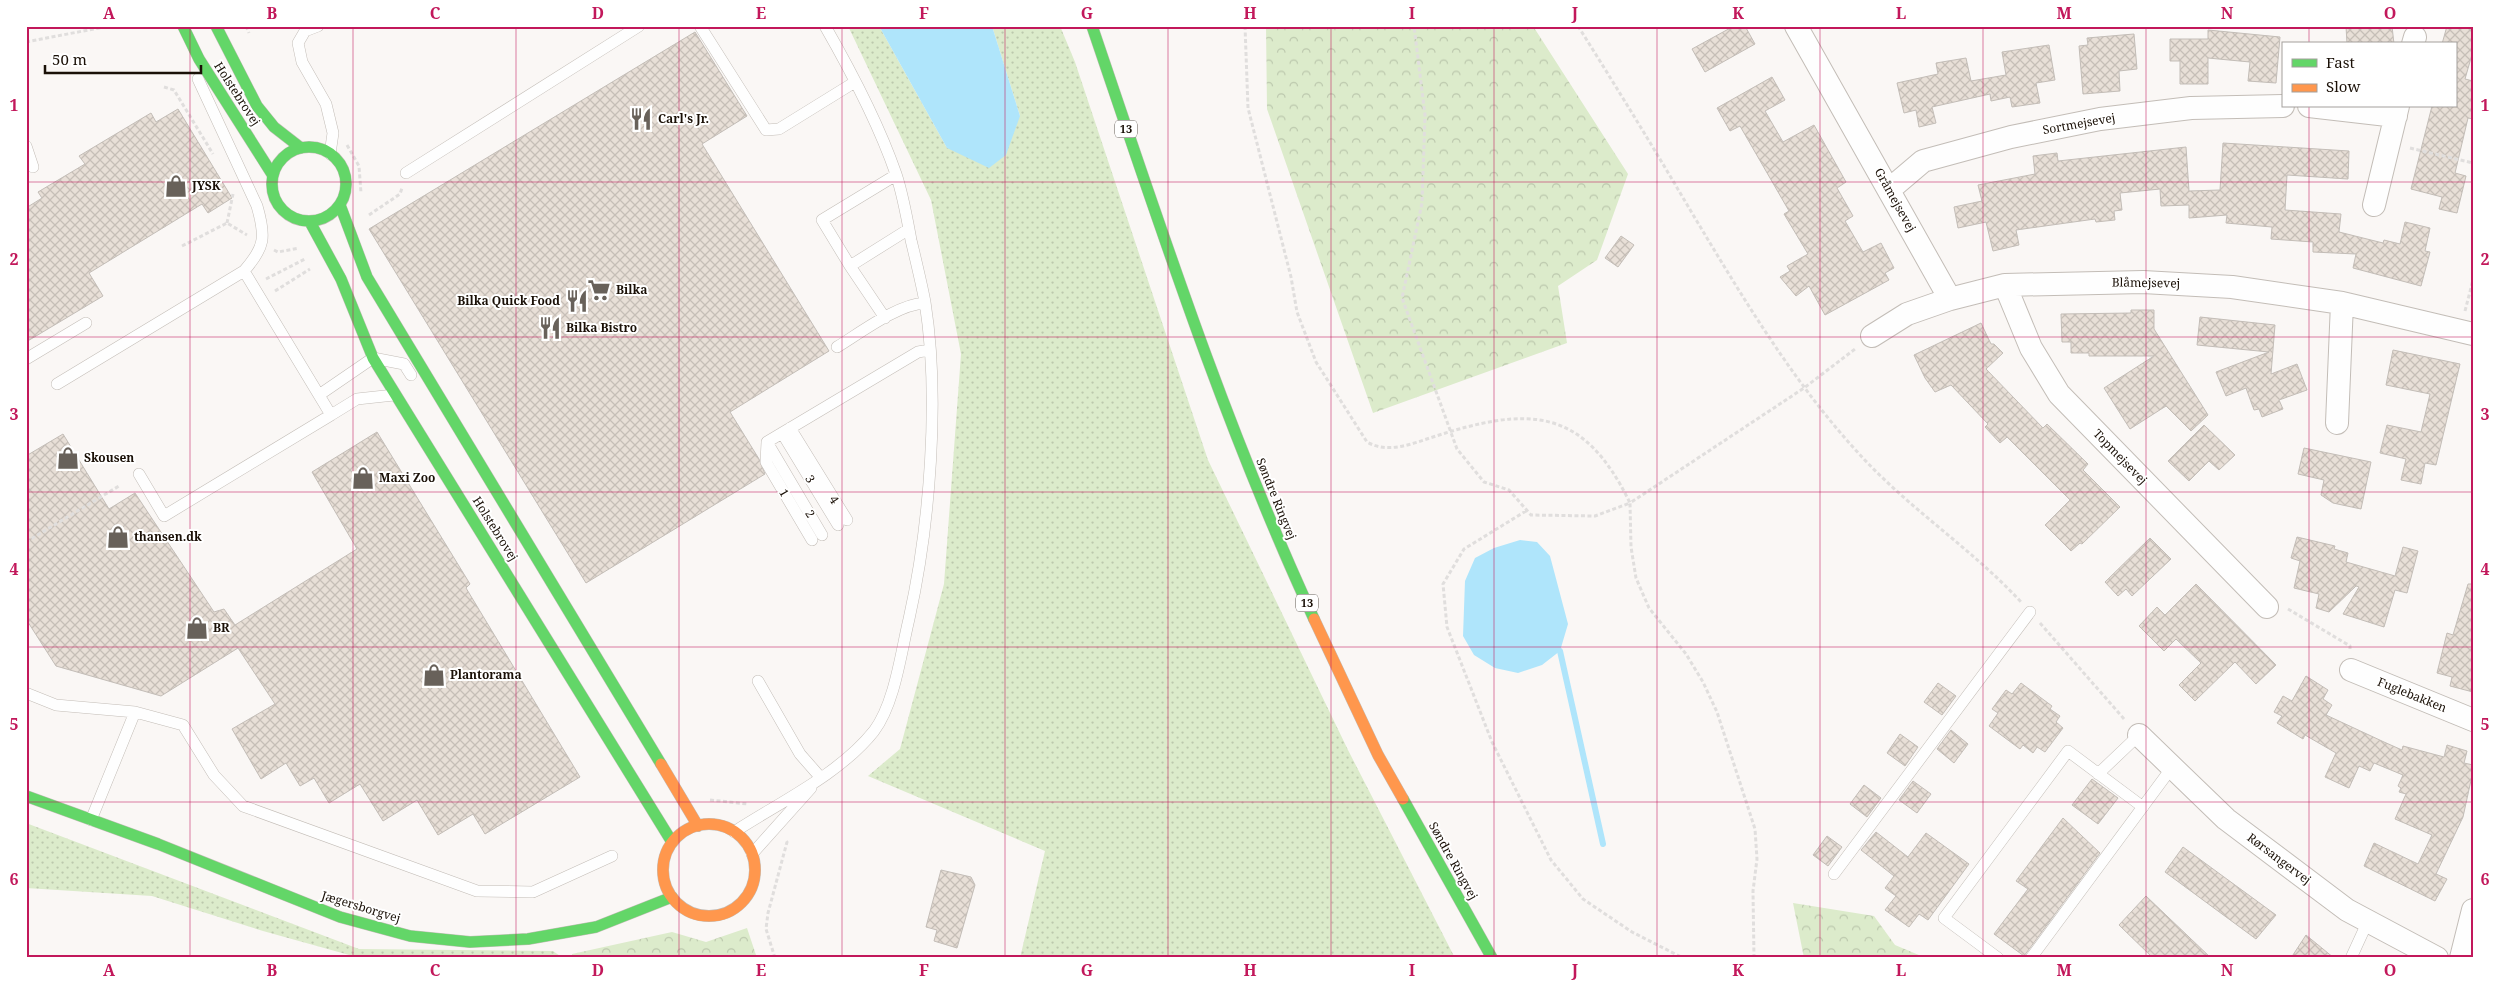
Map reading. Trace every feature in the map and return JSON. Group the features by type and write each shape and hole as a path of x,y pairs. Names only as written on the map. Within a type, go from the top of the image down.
{"street":[{"name":"Holstebrovej","path":"183,26 199,59 272,174"},
{"name":"Holstebrovej","path":"216,26 257,106 274,127 301,148"},
{"name":"Søndre Ringvej","path":"1092,26 1195,328 1275,535 1378,755 1492,958"},
{"name":"Gråmejsevej","path":"1796,26 1890,189 1950,299"},
{"name":"Sortmejsevej","path":"1890,189 1922,161 2011,137 2100,119 2191,108 2282,106"},
{"path":"2344,108 2397,111 2374,205"},
{"path":"301,148 321,149 330,154 339,162 345,178 345,195 340,205 322,220 310,222 288,216 279,208 272,192 272,174 283,157 301,148"},
{"name":"Holstebrovej","path":"340,205 367,277 698,826"},
{"name":"Holstebrovej","path":"310,222 341,279 373,358 672,842"},
{"name":"Blåmejsevej","path":"1950,299 2005,285 2153,282 2232,287 2342,304 2467,332"},
{"name":"Topmejsevej","path":"2005,285 2032,348 2059,394 2266,606"},
{"path":"1872,336 1907,314 1950,299"},
{"path":"2337,423 2342,304"},
{"name":"Fuglebakken","path":"2351,670 2473,720"},
{"name":"Rørsangervej","path":"2139,735 2226,819 2348,910 2437,958"},
{"name":"Jægersborgvej","path":"26,796 158,844 340,917 410,936 470,942 528,939 596,927 672,897"},
{"path":"711,824 734,832 745,842 752,854 755,868 754,881 749,894 739,906 726,913 711,916 696,915 682,908 672,897 665,884 663,870 672,842 684,832 698,826 711,824"},
{"path":"2461,958 2473,910"}],"lane":[{"path":"318,26 305,31 298,43 302,62 326,104 333,133 330,154"},
{"path":"406,173 639,26"},
{"path":"700,26 766,130 779,129 855,82"},
{"path":"734,832 821,778 855,750 874,731 884,715 897,671 914,595 922,544 930,448 929,350 925,303 896,175 878,128 825,26"},
{"path":"57,384 244,271 256,257 263,244 263,228 258,206 194,72 199,59"},
{"path":"26,146 33,167"},
{"path":"885,318 822,220 896,175"},
{"path":"850,266 909,229"},
{"path":"244,271 331,415"},
{"path":"837,347 885,318 915,303 925,303"},
{"path":"26,359 86,323"},
{"path":"786,431 918,352 929,350"},
{"path":"319,395 373,358 404,364 419,389"},
{"path":"138,474 164,516 357,399 381,394 395,395"},
{"name":"2","path":"786,431 767,442 817,537"},
{"name":"4","path":"786,431 842,523"},
{"path":"460,455 482,469"},
{"path":"1834,874 2030,612"},
{"path":"758,681 800,754 821,778"},
{"path":"26,693 56,705 136,712 183,726 214,775 243,806 477,891 534,892 612,856"},
{"path":"91,820 136,712"},
{"path":"2098,774 2139,735"},
{"path":"1998,958 1944,918 2068,751 2143,807"},
{"path":"2031,958 2173,766"},
{"path":"752,854 821,778"},
{"path":"2351,958 2368,922"}],"path":[{"path":"26,42 109,26"},
{"path":"1245,26 1248,108 1252,131 1291,278 1298,312 1316,362 1367,442 1377,447 1408,445 1487,421 1521,418 1546,420 1571,429 1607,462 1630,503 1631,547 1636,578 1649,608 1686,654 1703,682 1717,712 1755,829 1757,859 1753,892 1754,958"},
{"path":"1414,26 1426,115 1422,204 1402,298 1414,337 1457,448 1484,482 1509,490 1531,516 1595,516 1630,503 1804,388 1872,336"},
{"path":"1578,26 1752,312 1804,388 1862,458 1921,512 1968,551 2030,612 2101,695 2139,735"},
{"path":"164,87 174,90 214,156"},
{"path":"2389,144 2473,163"},
{"path":"227,223 234,189"},
{"path":"2467,332 2473,280"},
{"path":"26,542 119,486"},
{"path":"1526,511 1464,549 1443,584 1447,627 1492,742 1551,860 1583,899 1632,932 1683,958"},
{"path":"2266,606 2280,604 2350,646 2351,670"}],"green space":[{"path":"848,26 879,26 947,148 1020,116 992,26 1060,26 1075,62 1208,460 1348,750 1455,958 1020,958 1045,851 868,776 900,749 944,584 961,354 931,200"},
{"path":"1266,26 1533,26 1628,174 1597,260 1558,286 1567,343 1373,413 1267,109"},
{"path":"26,823 359,949 553,951 563,958 360,958 263,931 152,896 26,888"},
{"path":"1793,903 1874,916 1895,945 1926,958 1804,958"},
{"path":"747,928 757,958 572,958 572,954 672,932 706,942"}],"water":[{"path":"879,26 992,26 1020,116 1006,155 989,168 947,148"},
{"path":"1520,540 1537,542 1550,556 1568,624 1560,651 1542,665 1518,673 1495,668 1474,655 1463,636 1465,581 1475,558 1494,548"}],"building":[{"path":"1734,26 1745,26 1755,44 1705,72 1692,49"},
{"path":"2346,26 2392,26 2394,42 2347,42"},
{"path":"2447,26 2473,26 2473,51 2465,79 2473,81 2473,119 2468,118 2455,173 2466,176 2457,213 2439,209 2442,197 2411,189 2431,108 2456,108 2456,42 2443,42"},
{"path":"2208,30 2280,37 2276,83 2248,81 2250,62 2208,58 2208,84 2180,84 2180,61 2170,61 2170,39 2208,39"},
{"name":"Bilka","path":"695,32 747,116 702,144 829,351 730,412 759,459 765,474 586,583 369,229"},
{"path":"2134,34 2137,69 2119,71 2120,91 2083,94 2079,46 2088,45 2087,38"},
{"path":"2049,45 2055,80 2036,83 2040,103 2012,107 2010,97 1991,101 1990,94 1932,107 1936,123 1919,127 1916,110 1904,113 1897,83 1938,74 1936,63 1966,58 1971,81 2006,75 2002,52"},
{"path":"1772,77 1785,100 1765,111 1783,142 1814,125 1846,182 1837,188 1853,216 1845,221 1863,252 1881,243 1894,268 1885,273 1889,280 1825,315 1809,286 1796,296 1780,277 1790,271 1787,266 1808,254 1784,214 1789,211 1740,126 1730,131 1717,108"},
{"path":"178,109 232,198 208,213 202,204 89,273 103,296 26,342 26,208 42,198 38,192 85,164 79,156 151,113 156,122"},
{"path":"2223,143 2349,151 2348,179 2287,175 2285,210 2341,214 2339,232 2383,243 2384,240 2400,244 2405,222 2430,228 2425,251 2430,252 2421,286 2353,268 2356,254 2313,252 2313,242 2271,239 2272,227 2226,223 2227,215 2189,218 2189,205 2161,206 2160,189 2120,193 2122,210 2114,211 2115,220 2096,222 2095,219 2016,230 2019,245 1993,251 1986,222 1958,228 1954,207 1982,201 1978,185 2035,174 2033,156 2057,153 2058,161 2186,147 2189,191 2220,190"},
{"path":"1621,236 1634,245 1618,267 1605,258"},
{"path":"2131,310 2154,310 2154,329 2208,415 2191,431 2166,406 2130,429 2104,388 2154,356 2089,356 2089,353 2071,353 2071,342 2062,342 2061,314 2131,313"},
{"path":"2200,317 2275,325 2271,374 2297,364 2307,390 2279,400 2283,409 2262,417 2259,409 2254,410 2246,388 2226,396 2216,372 2269,352 2197,345"},
{"path":"1981,323 1991,344 1994,344 2003,353 1986,369 2043,428 2047,424 2088,464 2083,470 2120,507 2082,544 2080,543 2071,551 2045,525 2070,500 2007,437 2000,443 1985,427 1988,424 1951,385 1935,392 1925,378 1914,355"},
{"path":"2393,350 2460,364 2436,465 2425,463 2421,484 2401,480 2406,459 2380,453 2387,425 2421,432 2430,394 2386,385"},
{"path":"2204,425 2235,455 2219,470 2209,461 2189,481 2168,461"},
{"path":"377,432 470,584 466,588 580,777 485,834 473,814 438,835 417,800 383,821 360,784 329,803 314,778 300,786 286,763 261,779 232,729 275,704 238,648 161,696 56,666 26,619 26,456 63,434 109,509 135,493 214,612 224,609 235,625 357,549 312,472"},
{"path":"2304,448 2371,462 2361,509 2333,503 2321,495 2324,480 2298,474"},
{"path":"2297,537 2335,546 2334,549 2348,553 2346,562 2395,576 2403,547 2418,551 2407,593 2395,590 2384,627 2343,614 2359,587 2356,586 2329,612 2316,608 2319,594 2294,588 2300,561 2291,558"},
{"path":"2150,538 2171,559 2132,596 2126,589 2118,596 2105,582"},
{"path":"2196,584 2276,665 2256,684 2235,662 2195,701 2179,685 2201,663 2176,639 2164,651 2139,626 2157,607 2165,615"},
{"path":"2468,584 2473,584 2473,692 2450,686 2452,677 2437,673 2447,633 2453,635"},
{"path":"2306,676 2328,690 2323,699 2332,705 2326,715 2402,750 2403,746 2444,757 2447,745 2467,751 2464,763 2473,765 2473,771 2463,817 2436,874 2447,879 2435,901 2364,866 2374,843 2418,864 2432,835 2395,819 2406,794 2399,792 2401,788 2398,786 2403,775 2374,763 2370,771 2359,766 2349,788 2325,777 2336,753 2305,735 2303,739 2277,723 2282,716 2274,712 2283,696 2292,701"},
{"path":"1938,683 1956,696 1942,715 1924,702"},
{"path":"2021,683 2052,706 2050,709 2060,716 2056,722 2063,728 2045,752 2037,747 2033,753 2023,745 2020,749 1989,726 1998,713 1992,709 2006,690 2012,694"},
{"path":"1951,730 1968,744 1954,763 1937,749"},
{"path":"1900,734 1918,747 1905,766 1887,753"},
{"path":"2092,779 2118,798 2098,824 2072,805"},
{"path":"1913,781 1931,794 1917,813 1899,800"},
{"path":"1864,785 1881,798 1867,817 1850,804"},
{"path":"2063,818 2100,853 2024,956 1994,934 2028,889 2016,881"},
{"path":"1876,832 1908,857 1926,833 1969,864 1928,920 1919,914 1909,927 1885,910 1896,896 1885,888 1894,876 1861,850"},
{"path":"1827,836 1842,847 1828,866 1813,855"},
{"path":"2183,847 2276,915 2256,939 2165,872"},
{"path":"941,870 971,877 975,885 957,948 934,941 937,930 926,927"},
{"path":"2146,896 2211,958 2153,958 2119,925"},
{"path":"2306,935 2334,958 2291,958"}],"waterway":[{"path":"1560,651 1603,844"}],"traffic: fast":[{"path":"183,26 199,59 272,174"},
{"path":"216,26 257,106 274,127 301,148"},
{"path":"1092,26 1195,326 1251,473 1314,619"},
{"path":"302,147 316,147 330,153 340,163 346,177 346,184 346,191 340,205 330,215 316,221 302,221 288,215 278,205 272,191 272,177 278,163 288,153 302,147"},
{"path":"340,205 367,277 661,764"},
{"path":"310,222 341,279 373,358 672,842"},
{"path":"26,796 158,844 340,917 410,936 470,942 528,939 596,927 672,897"},
{"path":"1403,799 1492,958"}],"traffic: slow":[{"path":"1314,619 1378,755 1403,799"},
{"path":"661,764 698,826"},
{"path":"709,824 726,828 741,838 751,853 755,870 751,887 741,902 726,912 709,916 692,912 677,902 667,887 663,870 667,853 677,838 692,828 709,824"}],"place":[{"name":"Carl's Jr.","path":"641,119"},
{"name":"JYSK","path":"176,186"},
{"name":"Bilka","path":"599,290"},
{"name":"Bilka Quick Food","path":"577,301"},
{"name":"Bilka Bistro","path":"550,328"},
{"name":"Skousen","path":"68,458"},
{"name":"Maxi Zoo","path":"363,478"},
{"name":"thansen.dk","path":"118,537"},
{"name":"BR","path":"197,628"},
{"name":"Plantorama","path":"434,675"}]}
